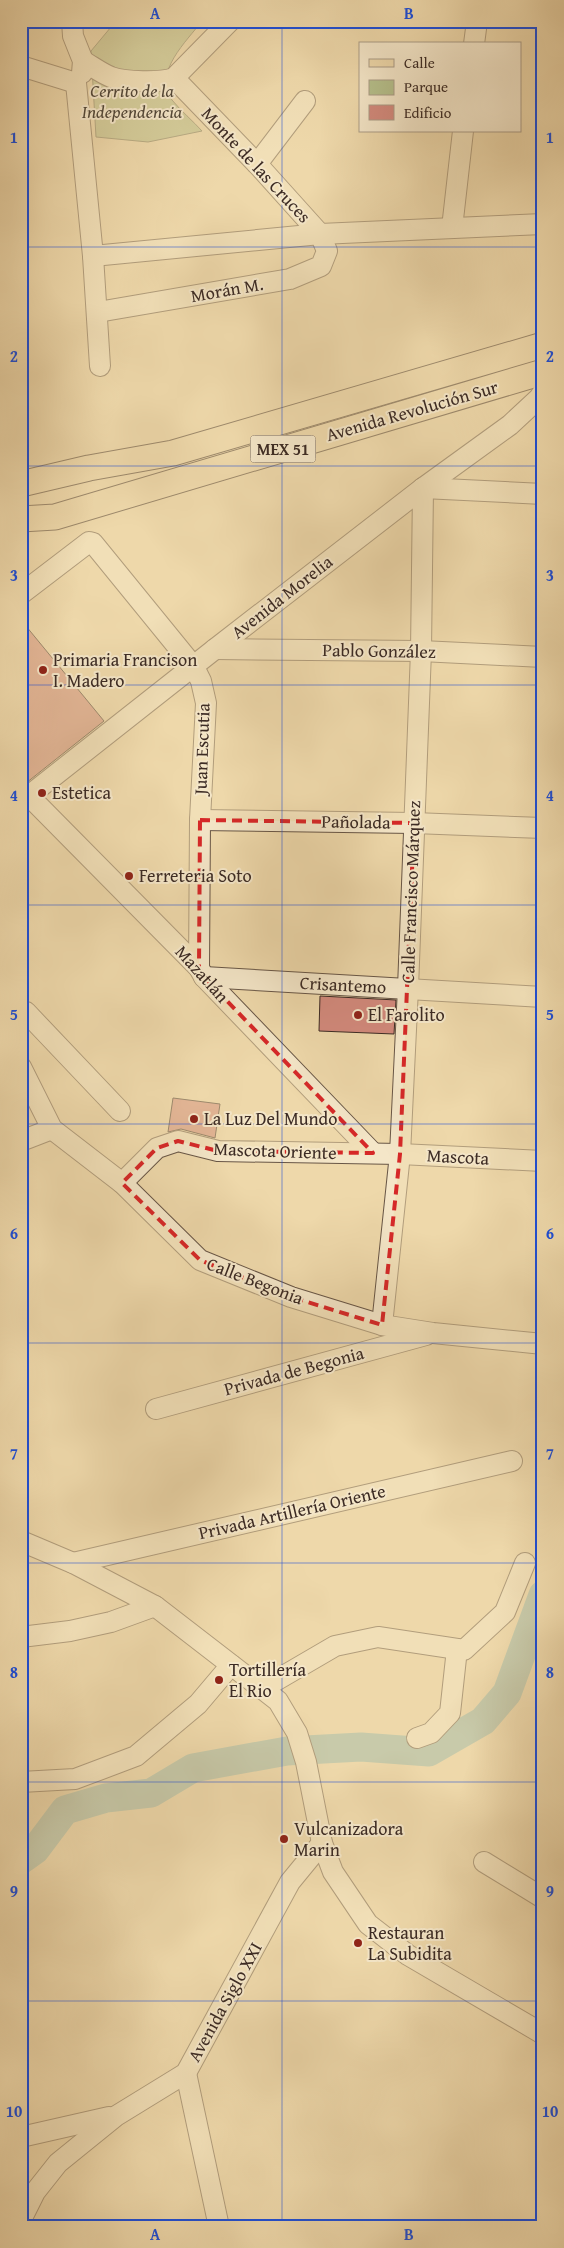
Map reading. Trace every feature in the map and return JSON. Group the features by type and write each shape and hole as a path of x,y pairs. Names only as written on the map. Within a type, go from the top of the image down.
{"main road":[{"name":"Avenida Revolución Sur","path":"21,484 89,468 173,453 543,345"},
{"name":"Avenida Revolución Sur","path":"21,519 55,516 543,372"},
{"name":"MEX 51","path":"21,499 134,470 162,461 173,453"},
{"path":"21,534 38,530 55,516"}],"street":[{"path":"72,21 73,36 83,61 82,73 76,83 98,312 100,366"},
{"path":"83,61 112,77 132,80 168,80 174,78 230,21"},
{"path":"474,42 477,21"},
{"path":"21,66 76,83"},
{"name":"Monte de las Cruces","path":"174,78 320,234"},
{"path":"256,164 305,101"},
{"path":"452,228 464,132"},
{"name":"Monte de las Cruces","path":"93,256 320,234 543,224"},
{"name":"Morán M.","path":"98,312 290,280 320,266 326,252 320,234"},
{"name":"Avenida Morelia","path":"25,799 423,488 510,425 543,392"},
{"path":"423,488 543,494"},
{"name":"Calle Francisco Márquez","path":"382,1325 400,1154 421,651 423,488"},
{"name":"Juan Escutia","path":"21,594 89,542 96,545 194,667 201,681 206,703 200,820 201,972"},
{"name":"Pablo González","path":"215,649 421,651 543,657"},
{"name":"Mazatlán","path":"25,799 201,972 373,1153"},
{"name":"Pañolada","path":"200,820 414,823 543,828"},
{"name":"Crisantemo","path":"201,972 543,997"},
{"path":"21,1015 26,1012 120,1111"},
{"name":"Calle Begonia","path":"21,1067 52,1129 122,1183 200,1260 291,1297 382,1325 433,1333 543,1344"},
{"path":"21,1141 52,1129"},
{"name":"Mascota Oriente","path":"122,1183 157,1148 178,1141 218,1151 373,1153"},
{"name":"Mascota","path":"373,1153 543,1161"},
{"name":"Privada de Begonia","path":"156,1409 433,1333"},
{"name":"Privada Artillería Oriente","path":"73,1563 512,1461"},
{"path":"21,1541 73,1563 155,1606 278,1701 297,1733 306,1762 322,1843 333,1872 368,1924 408,1955 543,2034"},
{"path":"263,1688 334,1646 378,1637 464,1650 505,1612 525,1563"},
{"path":"21,1637 70,1631 111,1622 155,1606"},
{"path":"417,1738 431,1733 450,1713 457,1649"},
{"path":"21,1782 75,1779 136,1756 198,1704 231,1665"},
{"name":"Avenida Siglo XXI","path":"21,2220 35,2192 58,2163 116,2116 186,2072 290,1882 322,1843"},
{"path":"484,1862 543,1898"},
{"path":"186,2072 219,2227"},
{"path":"21,2137 116,2116"}],"highlighted area":[{"path":"200,820 414,823 400,1154 382,1325 291,1297 200,1260 122,1183 157,1148 178,1141 218,1151 373,1153 204,977 199,968"}],"green space":[{"name":"Cerrito de la Independencia","path":"116,21 202,21 174,58 166,79 167,90 172,100 202,131 148,142 96,137 91,51"}],"building":[{"name":"Primaria Francison I. Madero","path":"21,620 104,721 21,787"},
{"name":"El Farolito","path":"320,996 396,1000 394,1034 319,1031"},
{"name":"La Luz Del Mundo","path":"173,1098 220,1104 215,1138 181,1129 168,1132"}],"waterway":[{"path":"21,1860 35,1850 65,1810 106,1798 151,1793 193,1768 287,1751 361,1747 429,1752 483,1721 507,1693 543,1595"}],"place":[{"name":"Primaria Francison I. Madero","path":"43,670"},
{"name":"Estetica","path":"42,793"},
{"name":"Ferreteria Soto","path":"129,876"},
{"name":"El Farolito","path":"358,1015"},
{"name":"La Luz Del Mundo","path":"194,1119"},
{"name":"Tortillería El Rio","path":"219,1680"},
{"name":"Vulcanizadora Marin","path":"284,1839"},
{"name":"Restauran La Subidita","path":"358,1943"}]}
